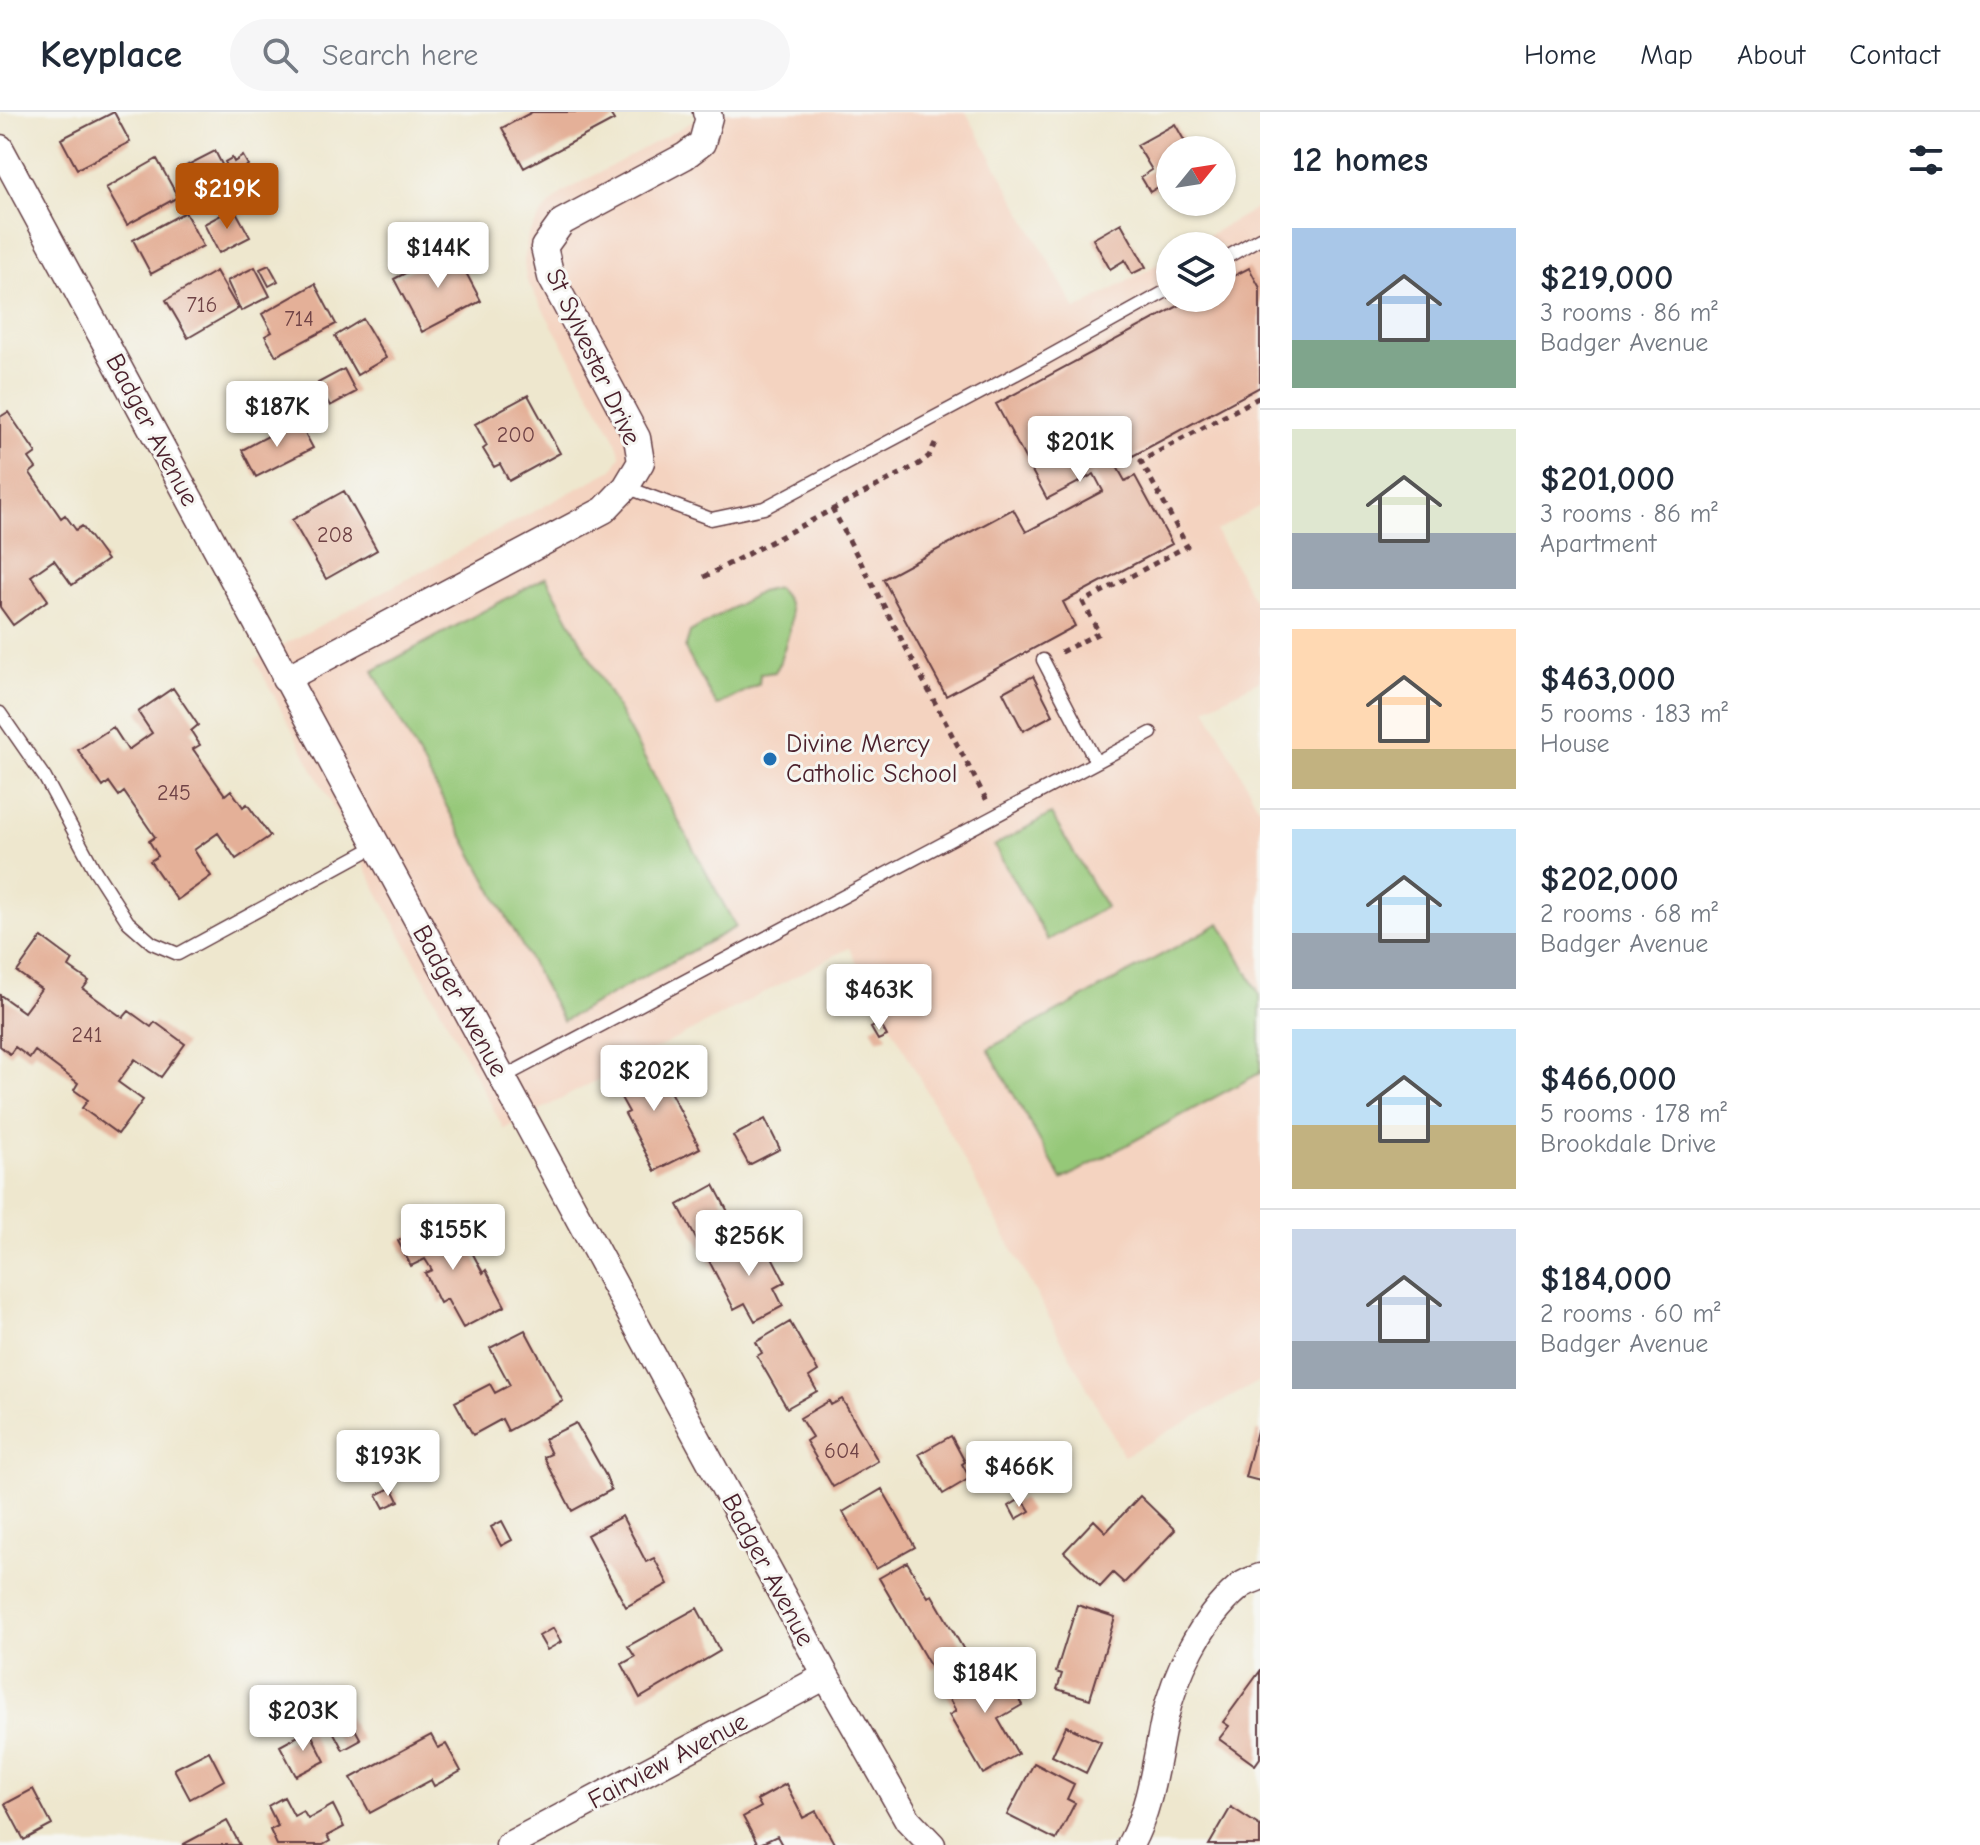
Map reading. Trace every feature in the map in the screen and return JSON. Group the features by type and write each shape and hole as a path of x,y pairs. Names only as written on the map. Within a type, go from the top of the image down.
{"street":[{"name":"St Sylvester Drive","path":"285,679 604,510 626,487 641,462 637,438 551,277 544,247 562,222 685,156 702,143 709,117 706,112"},
{"name":"Badger Avenue","path":"0,148 826,1676 908,1820 932,1845"},
{"path":"1130,1845 1142,1822 1165,1718 1185,1662 1207,1624 1240,1586 1260,1577"},
{"name":"Fairview Avenue","path":"509,1845 826,1676"}],"lane":[{"path":"1236,252 1260,238"},
{"path":"626,487 711,519 764,508 1156,297"},
{"path":"1043,660 1096,762"},
{"path":"0,713 45,778 94,869 128,922 152,943 178,954 376,846"},
{"path":"502,1078 1151,733"}],"path":[{"path":"1043,660 1099,633 1083,602 1187,546 1141,461 1260,397"},
{"path":"832,508 995,816"}],"shaded area":[{"name":"Divine Mercy Catholic School","path":"710,112 966,112 1076,310 1156,265 1156,312 1236,312 1236,232 1214,232 1260,206 1260,506 1216,531 1260,611 1260,680 1206,708 1260,810 1260,1381 1124,1456 849,948 504,1129 255,660 612,470 621,456 614,436 526,279 524,261 528,235 544,211 562,193"}],"green space":[{"path":"546,577 736,927 563,1021 373,671"},
{"path":"777,588 785,597 791,615 789,634 779,665 775,672 760,674 759,684 717,706 685,649 690,632 760,592"},
{"path":"1051,814 1106,907 1048,940 994,846"},
{"path":"1220,923 1260,995 1260,1073 1062,1180 988,1049"}],"building":[{"path":"114,112 130,142 77,169 61,139"},
{"path":"532,112 609,112 614,120 524,168 502,128"},
{"path":"1175,124 1182,136 1156,136 1156,188 1150,192 1141,177 1152,170 1137,145"},
{"path":"215,151 231,182 200,198 184,167"},
{"path":"243,156 248,165 233,177 225,162 232,158 234,162"},
{"path":"157,159 178,197 127,225 106,188"},
{"path":"234,208 250,237 219,253 204,224"},
{"path":"185,212 203,246 151,274 133,240"},
{"path":"1121,223 1146,267 1132,274 1125,260 1110,269 1093,239"},
{"path":"453,248 481,301 422,332 394,279"},
{"path":"269,265 278,281 269,286 260,269"},
{"path":"255,267 270,296 241,311 227,281"},
{"path":"1249,268 1260,288 1260,387 1116,465 1125,481 1135,476 1172,544 1063,602 1075,626 946,696 883,579 1013,509 1026,532 1103,491 1094,474 1047,499 996,404 1167,312 1236,312 1236,275"},
{"path":"216,271 238,309 188,338 166,300"},
{"path":"315,284 336,324 276,356 265,336 272,332 262,314"},
{"path":"363,319 386,358 357,375 335,336"},
{"path":"344,369 356,392 330,406 318,383"},
{"path":"528,395 560,453 509,481 500,464 494,467 483,449 487,446 475,424"},
{"path":"8,412 36,453 29,458 36,468 30,473 61,518 65,515 76,530 82,526 107,560 72,585 54,560 31,576 48,600 13,625 0,607 0,417"},
{"path":"298,420 313,448 256,477 242,450"},
{"path":"344,491 377,550 326,579 292,520"},
{"path":"1033,676 1053,715 1023,731 1003,692"},
{"path":"173,688 198,725 191,731 200,745 193,749 225,795 231,790 243,807 247,804 270,836 236,859 218,833 194,850 211,876 177,900 150,861 158,856 149,841 155,837 124,792 119,796 109,782 103,787 78,750 113,727 128,750 152,733 138,712"},
{"path":"42,937 73,960 69,967 89,981 83,989 123,1018 129,1011 151,1027 155,1022 185,1044 161,1077 135,1059 118,1082 143,1100 118,1134 82,1108 88,1100 74,1090 78,1083 35,1051 30,1058 15,1047 10,1054 0,1046 0,995 24,1012 41,989 17,972"},
{"path":"880,1023 887,1036 878,1040 871,1028"},
{"path":"650,1054 700,1148 655,1171 609,1076"},
{"path":"765,1119 780,1149 749,1165 733,1136"},
{"path":"714,1185 737,1229 701,1248 678,1205"},
{"path":"445,1217 458,1242 465,1239 483,1273 486,1270 505,1306 463,1328 447,1299 440,1303 425,1273 432,1270 425,1259 411,1266 398,1241"},
{"path":"746,1239 754,1254 767,1247 785,1282 774,1288 783,1306 755,1321 745,1303 734,1309 708,1259"},
{"path":"790,1322 818,1371 809,1377 817,1391 787,1408 757,1356 762,1353 756,1342"},
{"path":"525,1330 563,1401 508,1431 502,1419 473,1435 455,1402 490,1384 495,1393 510,1385 490,1348"},
{"path":"842,1399 878,1461 833,1487 806,1441 812,1437 800,1418 829,1401 831,1405"},
{"path":"576,1423 611,1490 572,1511 544,1457 551,1454 544,1439"},
{"path":"1257,1431 1260,1431 1260,1481 1245,1477"},
{"path":"951,1436 970,1478 943,1494 919,1454"},
{"path":"392,1487 399,1501 384,1508 377,1495"},
{"path":"882,1489 915,1547 876,1569 843,1512"},
{"path":"1140,1496 1175,1530 1124,1583 1113,1573 1100,1587 1064,1552 1094,1520 1106,1532"},
{"path":"1022,1498 1030,1511 1016,1519 1009,1506"},
{"path":"622,1516 646,1562 654,1558 668,1584 626,1607 587,1535"},
{"path":"502,1521 512,1540 501,1546 491,1527"},
{"path":"907,1562 928,1597 932,1595 964,1650 932,1669 879,1578"},
{"path":"1077,1605 1115,1617 1090,1699 1057,1689 1062,1674 1056,1672"},
{"path":"697,1608 720,1651 640,1698 622,1664 635,1657 628,1646"},
{"path":"553,1628 561,1642 547,1650 539,1636"},
{"path":"997,1661 1022,1705 998,1719 1018,1754 983,1774 949,1715 956,1711 945,1691"},
{"path":"1260,1671 1260,1758 1255,1765 1219,1739 1229,1726 1223,1722"},
{"path":"344,1709 361,1740 343,1750 326,1718"},
{"path":"1066,1726 1101,1742 1086,1773 1052,1756"},
{"path":"309,1730 325,1761 296,1776 280,1746"},
{"path":"431,1735 438,1748 446,1744 461,1771 434,1786 431,1780 370,1813 351,1778"},
{"path":"209,1751 224,1780 190,1799 174,1769"},
{"path":"1034,1763 1074,1784 1067,1799 1075,1803 1056,1840 1007,1815"},
{"path":"786,1784 803,1818 816,1811 835,1845 782,1845 777,1836 758,1845 743,1817 761,1807 757,1800"},
{"path":"33,1789 52,1825 24,1840 5,1804"},
{"path":"284,1797 294,1816 303,1811 308,1819 333,1805 344,1827 327,1836 330,1841 323,1845 277,1845 270,1830 278,1826 268,1806"},
{"path":"1231,1807 1260,1826 1260,1845 1209,1845"},
{"path":"227,1821 240,1845 182,1845"}],"place":[{"name":"Divine Mercy Catholic School","path":"770,759"}]}
